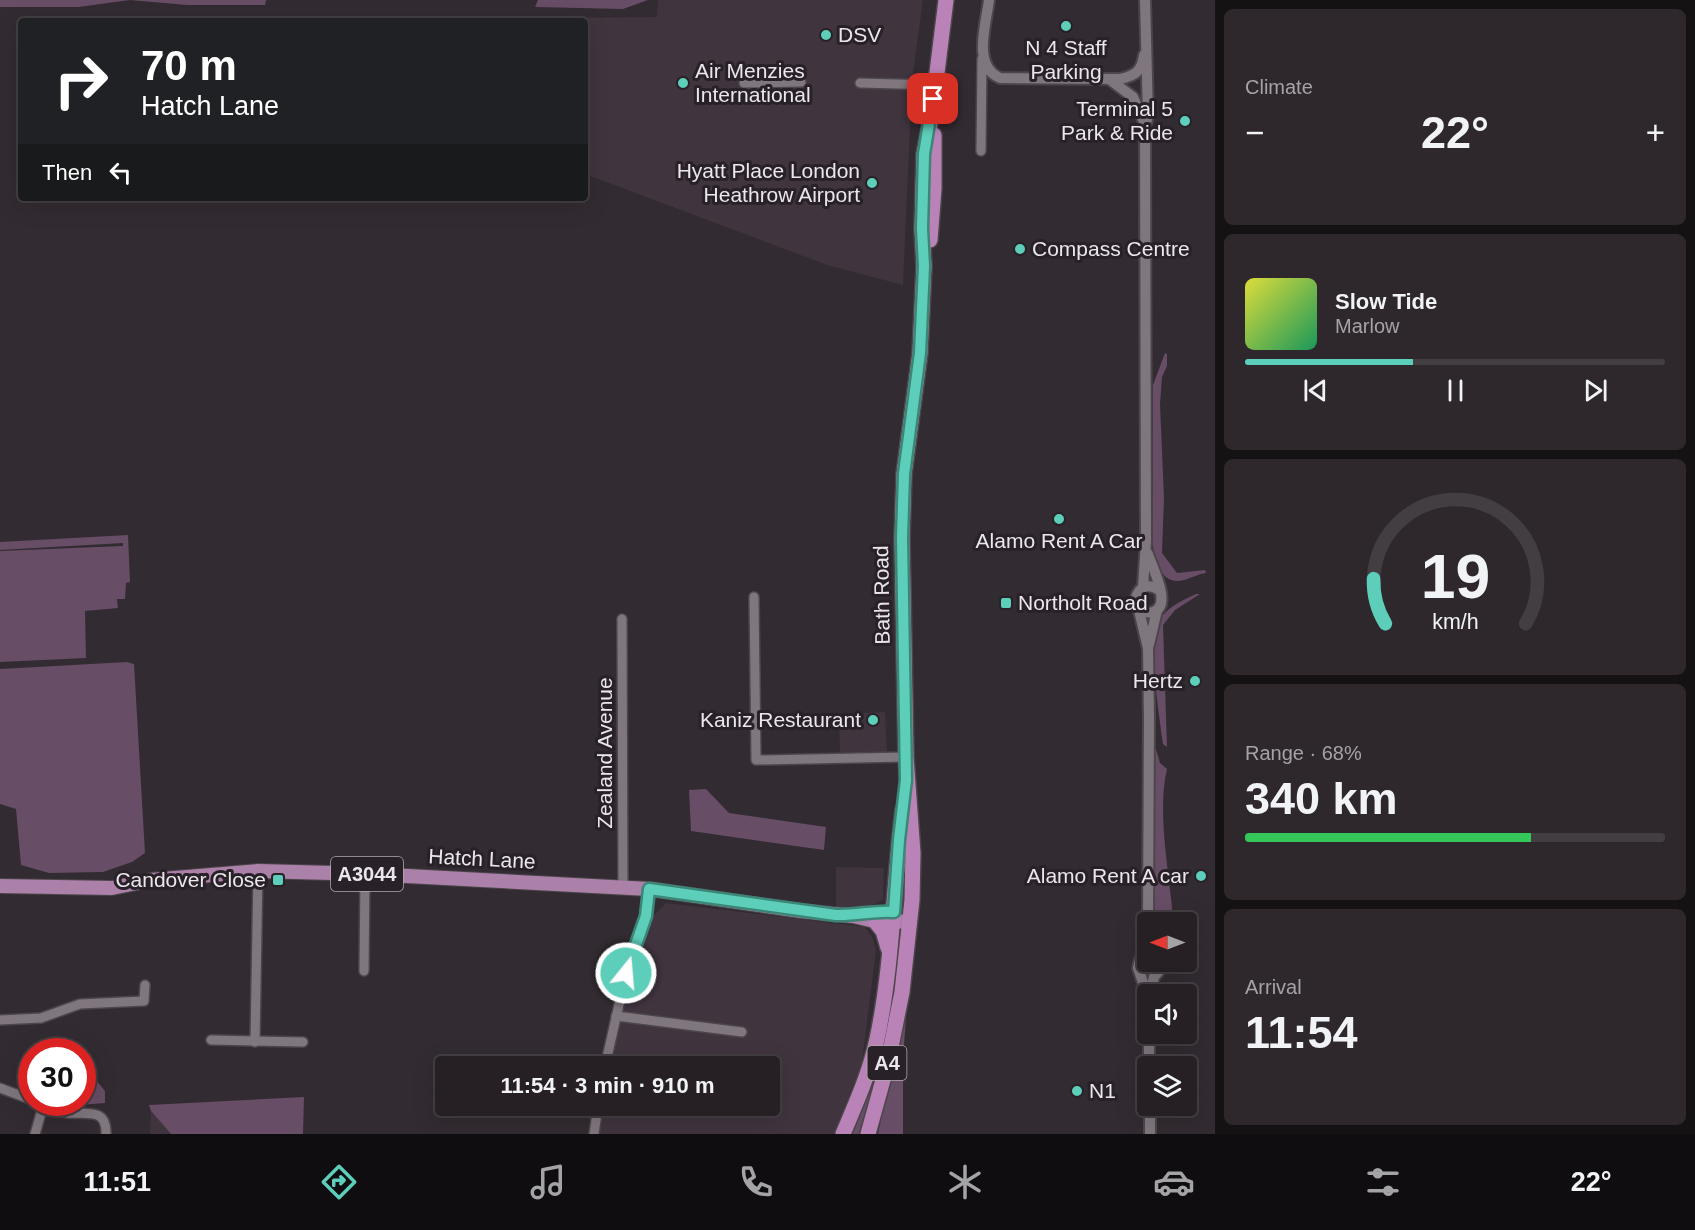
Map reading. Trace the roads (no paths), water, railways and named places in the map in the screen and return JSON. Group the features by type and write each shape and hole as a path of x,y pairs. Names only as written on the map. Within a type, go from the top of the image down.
{"highway":[{"name":"Bath Road","path":"906,780 902,538 904,474 920,353 924,266 922,229 924,154 932,113 945,0"},
{"name":"A4","path":"843,1134 878,1038 890,954 906,780"},
{"name":"A4","path":"869,1134 888,1062 900,1003 910,918 913,853 906,780"},
{"path":"875,921 885,937 890,954"}],"main road":[{"name":"Hatch Lane","path":"0,886 112,888 151,880 258,871 365,874 623,886 853,916 875,921 894,916"},
{"name":"Hatch Lane","path":"853,916 883,911 894,916 910,918"}],"street":[{"path":"981,151 982,59 989,0"},
{"path":"1145,0 1148,116 1145,126 1146,541 1143,587 1136,598 1148,648 1148,912"},
{"path":"981,96 990,81 1128,77 1142,67 1146,46"},
{"path":"982,59 990,72 1006,79"},
{"path":"1109,79 1133,97 1145,126"},
{"path":"744,83 801,82"},
{"path":"860,83 934,85"},
{"path":"1146,541 1163,599 1162,605 1157,610 1148,648"},
{"path":"1143,587 1149,586 1159,590"},
{"path":"754,597 756,760 906,757"},
{"path":"1140,608 1148,612 1157,610"},
{"name":"Zealand Avenue","path":"622,619 623,886"},
{"path":"255,1042 258,871"},
{"path":"364,971 365,874"},
{"path":"0,886 0,897"},
{"path":"607,1056 629,961 646,916 649,889"},
{"path":"1139,972 1145,984"},
{"path":"1152,984 1158,972"},
{"path":"1142,976 1154,977"},
{"path":"0,1020 41,1018 80,1004 144,1001 145,985"},
{"path":"616,1016 742,1032"},
{"path":"211,1040 303,1042"},
{"path":"0,1088 18,1095"},
{"path":"96,1114 102,1117 106,1125 106,1134"},
{"path":"35,1134 37,1116"},
{"path":"594,1134 596,1116"},
{"path":"1150,1116 1150,1134"}],"place":[{"name":"N 4 Staff Parking","path":"1066,26"},
{"name":"DSV","path":"826,35"},
{"name":"Air Menzies International","path":"683,83"},
{"name":"Terminal 5 Park & Ride","path":"1185,121"},
{"name":"Hyatt Place London Heathrow Airport","path":"872,183"},
{"name":"Compass Centre","path":"1020,249"},
{"name":"Alamo Rent A Car","path":"1059,519"},
{"name":"Northolt Road","path":"1006,603"},
{"name":"Hertz","path":"1195,681"},
{"name":"Kaniz Restaurant","path":"873,720"},
{"name":"Alamo Rent A car","path":"1201,876"},
{"name":"Candover Close","path":"278,880"},
{"name":"N1","path":"1077,1091"}]}
